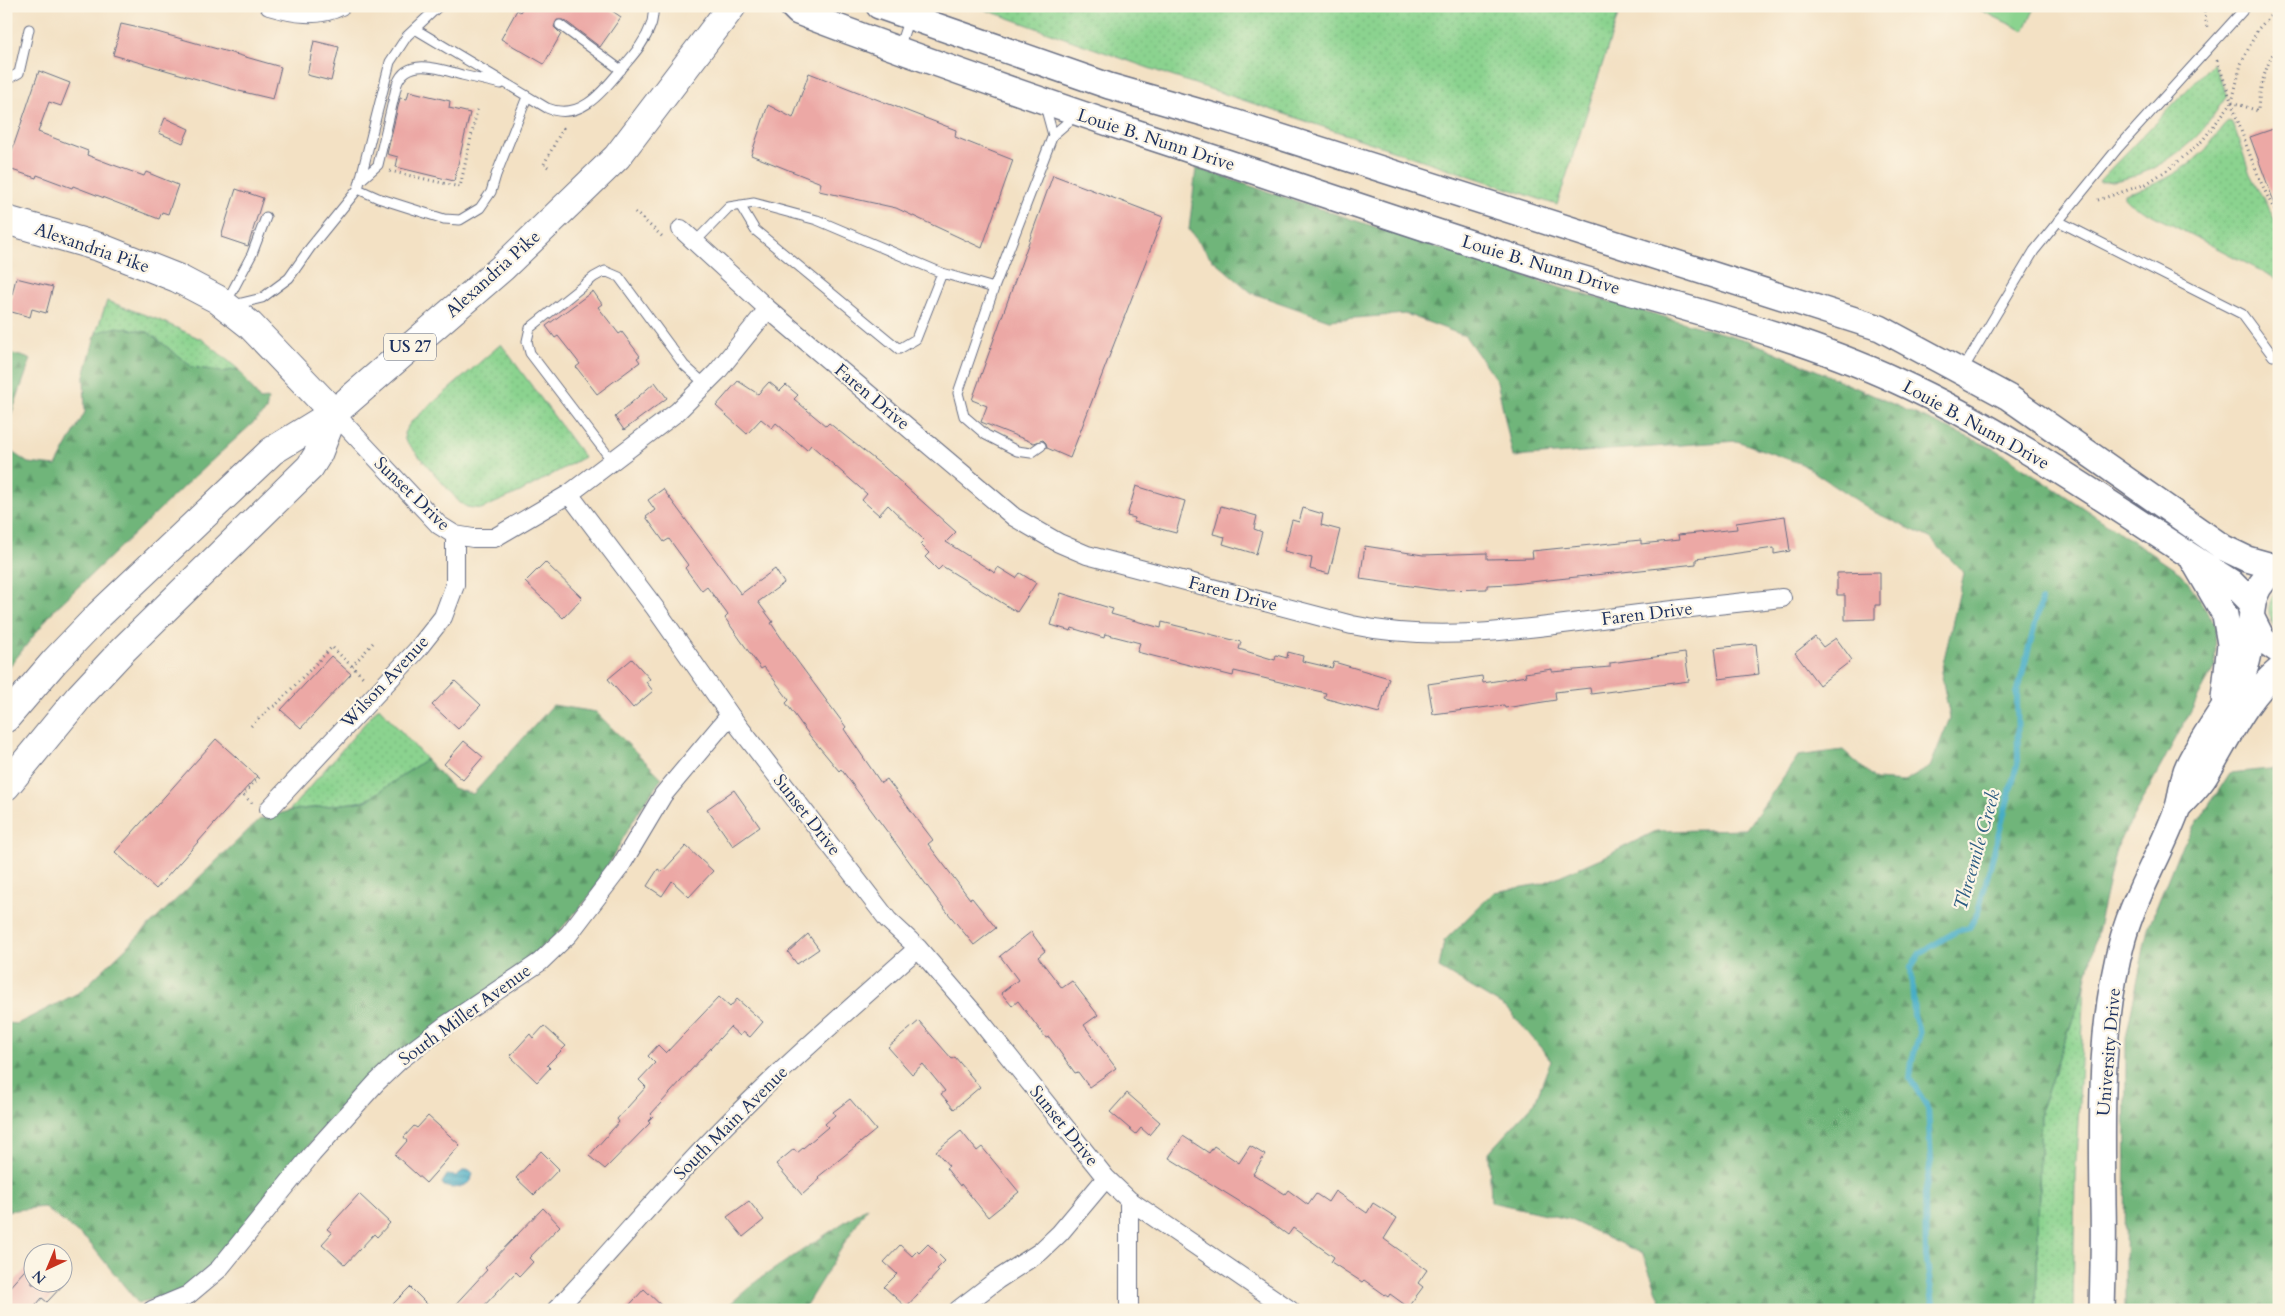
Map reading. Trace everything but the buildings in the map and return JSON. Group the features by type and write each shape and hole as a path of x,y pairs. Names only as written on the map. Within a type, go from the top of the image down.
{"main road":[{"name":"Alexandria Pike","path":"6,220 99,247 177,278 226,306 250,325 334,413 502,268 617,157 732,6"},
{"name":"Louie B. Nunn Drive","path":"792,6 798,12 898,50 1078,114 1559,272 1777,336 1836,356 1893,379 1945,404 2009,441 2192,557 2230,582 2252,610"},
{"name":"Louie B. Nunn Drive","path":"879,6 1109,86 1221,118 1880,328 2008,397 2224,548 2247,559 2279,568"},
{"path":"6,718 54,662 99,615 265,457 334,413"},
{"path":"6,786 80,696 123,650 299,480 318,454 334,413"},
{"path":"2192,557 2225,615 2230,644 2223,705"},
{"name":"University Drive","path":"2102,1310 2102,1127 2104,1067 2111,1003 2123,938 2143,883 2178,807 2187,768 2244,670 2250,648 2252,610 2262,581 2279,568"},
{"path":"2252,610 2263,640 2279,651"},
{"name":"University Drive","path":"2178,807 2204,778 2245,707 2270,677 2279,670"}],"street":[{"path":"269,6 298,14 333,10 341,6"},
{"name":"Faren Drive","path":"680,229 768,309 1014,517 1059,543 1111,562 1352,625 1374,630 1426,635 1548,626 1782,598"},
{"path":"569,494 677,412 705,384 768,309"},
{"name":"Sunset Drive","path":"334,413 425,511 439,525 455,534 473,538 494,538 569,494 655,608 730,715 888,920 918,948 981,1022 1106,1178 1129,1200 1290,1310"},
{"name":"Wilson Avenue","path":"269,809 417,650 443,616 455,585 455,534"},
{"name":"South Miller Avenue","path":"152,1310 188,1295 219,1269 312,1154 376,1083 400,1060 446,1025 540,962 569,934 620,867 663,795 730,715"},
{"name":"South Main Avenue","path":"556,1310 726,1124 918,948"},
{"path":"958,1310 997,1280 1040,1252 1060,1233 1106,1178"},
{"path":"1129,1200 1129,1310"}],"lane":[{"path":"360,185 390,62 407,36 439,6"},
{"path":"415,29 510,86 560,113 584,106 598,98 642,44 652,24 654,6"},
{"path":"1962,371 2034,251 2118,148 2247,6"},
{"path":"898,50 909,18"},
{"path":"560,25 621,70"},
{"path":"6,80 19,73 28,28"},
{"path":"226,306 262,298 289,278 310,248 378,165 400,76 408,70 422,66 437,67 510,86"},
{"path":"360,185 378,198 444,219 460,220 480,208 491,192 528,96"},
{"path":"1044,102 1053,135"},
{"path":"1041,446 1031,453 1017,451 986,435 964,416 958,393 994,288 1053,135 1078,114"},
{"path":"696,242 728,208 754,203 817,220 942,273 994,288"},
{"path":"740,205 755,230 899,349 916,340 942,273"},
{"path":"226,306 252,254 266,217"},
{"path":"2058,221 2242,314 2273,356"},
{"path":"613,462 530,353 527,341 530,328 594,277 605,271 619,277 684,365 705,384"}],"path":[{"path":"2204,6 2211,46 2264,186 2279,218"},
{"path":"2098,200 2146,184 2173,166 2202,141 2232,102 2240,64 2258,29 2279,7"},
{"path":"2232,102 2258,112 2259,93 2272,54 2279,44"},
{"path":"385,170 460,187 478,106"},
{"path":"548,167 544,164 564,128 557,124"},
{"path":"352,666 373,643"},
{"path":"251,726 270,708 276,705 332,647 367,681"}],"green space":[{"path":"975,6 1621,6 1557,205 1171,76"},
{"path":"1972,6 2036,6 2024,31"},
{"path":"2213,63 2227,96 2197,136 2175,154 2152,169 2126,178 2098,182"},
{"path":"2228,121 2233,123 2250,174 2279,228 2279,280 2129,203 2124,198 2124,194 2156,183 2176,173 2195,160"},
{"path":"1196,168 1561,288 1750,341 1997,450 2183,575 2216,625 2215,666 2116,849 2085,985 2041,1109 2036,1310 1664,1310 1643,1254 1568,1219 1491,1202 1489,1152 1535,1102 1551,1060 1508,1009 1439,968 1444,941 1494,892 1541,884 1610,854 1656,831 1747,829 1798,756 1843,750 1876,780 1904,782 1930,767 1950,718 1941,672 1964,573 1930,538 1876,513 1802,464 1737,441 1513,457 1497,381 1465,336 1406,314 1329,320 1252,293 1211,258 1189,230"},
{"path":"107,301 159,320 203,340 238,369 222,372 192,367 148,332 96,333"},
{"path":"117,327 148,332 192,367 222,372 238,369 260,400 268,399 266,411 53,611 6,671 6,448 28,463 56,466 85,412 84,376 96,333"},
{"path":"501,344 584,457 520,492 481,509 467,507 460,503 405,440 404,433 410,423"},
{"path":"6,352 31,359 11,415 6,436"},
{"path":"2279,587 2279,632 2271,621 2269,610 2272,598"},
{"path":"553,705 596,712 662,778 638,812 591,895 553,938 513,971 371,1076 316,1136 250,1226 216,1262 176,1293 138,1303 88,1241 44,1207 6,1211 6,1023 17,1024 80,992 260,819 289,811 366,801 426,759 453,788 473,794"},
{"path":"379,707 426,759 366,801 289,811"},
{"path":"2279,768 2279,1310 2125,1310 2126,1038 2148,928 2179,851 2230,773"},
{"path":"2085,985 2075,1179 2073,1310 2036,1310 2041,1109"},
{"path":"867,1207 803,1310 723,1310 758,1280"}],"water":[{"path":"464,1170 469,1170 473,1173 471,1181 458,1187 444,1186 442,1183 447,1175 456,1176"}],"waterway":[{"name":"Threemile Creek","path":"1934,1310 1926,1256 1925,1193 1931,1161 1928,1108 1910,1079 1912,1060 1920,1034 1914,1015 1911,967 1920,953 1957,931 1969,928 1978,912 2018,761 2017,694 2041,601"}]}
